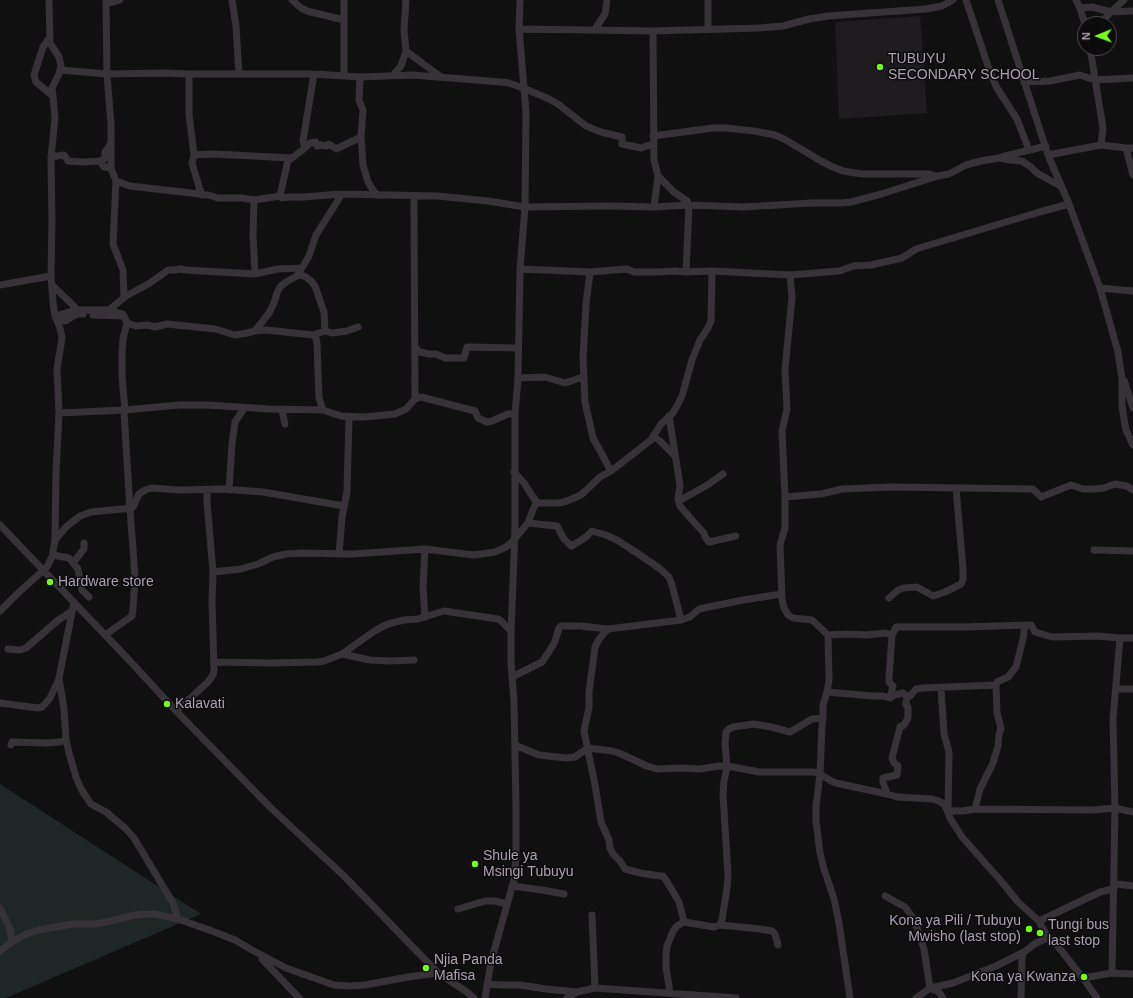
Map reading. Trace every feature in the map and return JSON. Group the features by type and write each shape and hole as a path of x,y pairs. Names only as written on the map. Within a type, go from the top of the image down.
{"street":[{"path":"0,611 49,565 53,555 55,540 59,413 57,369 62,338 53,303 51,276 51,157 55,118 53,86 60,70 58,58 51,46 49,0"},
{"path":"120,0 106,2 111,168 116,181 113,244 123,270 124,297"},
{"path":"232,0 236,26 239,74"},
{"path":"292,0 300,8 307,11 344,20"},
{"path":"344,0 344,76"},
{"path":"393,75 401,66 406,51 404,30 406,0"},
{"path":"485,998 493,954 508,904 515,869 515,745 510,632 514,540 515,414 518,378 520,269 524,207 526,112 519,29 520,0"},
{"path":"595,29 605,14 607,0"},
{"path":"708,0 708,29"},
{"path":"519,29 653,30 769,28 828,16 926,9 942,6 953,0"},
{"path":"966,0 991,75 997,88 1016,119 1029,150"},
{"path":"998,0 1048,155 1062,186 1100,288 1118,352 1121,369 1133,408"},
{"path":"1076,0 1082,16"},
{"path":"1107,16 1124,0"},
{"path":"1080,8 1092,7 1111,12 1133,11"},
{"path":"653,30 653,144 654,160 658,176 654,207"},
{"path":"50,37 43,47 34,75 35,80 39,85 53,96"},
{"path":"406,51 442,78"},
{"path":"1091,56 1103,128 1101,145"},
{"path":"60,70 107,74 314,74 360,77 393,75 501,82 524,88 552,101 584,125 622,137 622,144 641,148 653,144"},
{"path":"189,74 189,114 194,155 192,163 202,195"},
{"path":"305,148 303,141 314,74"},
{"path":"1024,82 1050,82 1080,75 1095,80 1133,78"},
{"path":"360,77 360,100 363,110 361,137 363,166 370,186 377,195"},
{"path":"653,136 720,128 754,131 775,135 784,139 833,168 843,171 862,174 929,174 938,176"},
{"path":"280,196 288,160 310,143 316,142 317,146 326,146 329,144 336,149 361,137"},
{"path":"51,157 64,155 68,161 100,161 105,158 105,152 111,143"},
{"path":"1048,155 1101,145 1130,148 1133,175"},
{"path":"116,181 130,186 218,198 242,198 254,200 280,196 282,198 342,194 454,198 524,207 654,207 690,205 744,207 851,202 949,174 966,165 981,160 999,158 1046,146"},
{"path":"194,155 213,154 292,158"},
{"path":"999,158 1022,161 1037,173 1062,186"},
{"path":"100,161 104,166 111,168"},
{"path":"658,176 690,205 686,272"},
{"path":"297,276 309,256 316,235 342,194"},
{"path":"414,196 415,399"},
{"path":"254,200 253,235 255,274"},
{"path":"520,269 590,272 627,270 634,272 657,272 675,270 686,272 712,271 790,274 839,271 854,266 871,265 902,258 916,249 1069,204"},
{"path":"109,310 124,297 155,280 168,270 181,268 185,270 255,274 278,269 302,268"},
{"path":"213,572 241,569 286,554 352,554 425,549 478,555 499,551 514,540 528,523 534,507 537,504 559,503 572,499 586,491 600,476 611,471 651,440 661,424 673,413 678,404 697,348 711,321 712,271"},
{"path":"590,272 586,304 583,378 587,415 593,438 611,471"},
{"path":"790,274 792,302 785,370 787,408 782,431 785,497 784,528 780,545 783,607 788,615 793,618 812,620 828,635 829,680 823,705 820,774 816,806 818,840 824,869 834,900 839,923 850,998"},
{"path":"255,331 269,313 280,287 297,276 302,275 311,281 315,286 324,312 325,331"},
{"path":"0,285 51,276"},
{"path":"1121,290 1133,284"},
{"path":"52,285 78,310"},
{"path":"1100,288 1133,291"},
{"path":"56,318 78,310 109,310 123,314 125,319 122,351 124,411 135,579 132,616 105,636"},
{"path":"56,318 65,321 77,314 125,319 136,326 147,325 156,327 167,324 210,328 235,335 255,331 276,331 313,335 325,331 332,333 347,331 358,327"},
{"path":"313,335 316,338 317,343 319,398 323,410"},
{"path":"415,346 418,351 422,353 436,354 445,358 464,358 467,347 518,348"},
{"path":"1121,369 1124,419 1126,430 1133,445"},
{"path":"518,378 545,377 565,384 583,378"},
{"path":"59,413 124,411 192,405 220,405 282,410 323,410 349,416 383,416 395,414 406,409 417,397 424,397 440,403 464,408 474,412 478,418 487,422 508,414 515,414"},
{"path":"229,490 235,422 244,410"},
{"path":"282,410 285,424"},
{"path":"339,554 347,492 349,416"},
{"path":"669,416 680,482 679,501 684,511 704,533 709,542 736,536"},
{"path":"653,436 675,456"},
{"path":"514,472 524,483 537,504"},
{"path":"679,501 709,484 723,474"},
{"path":"785,497 821,494 842,489 890,487 1033,489 1041,497 1071,485 1084,489 1104,488 1115,484 1127,486 1133,490"},
{"path":"55,540 66,527 78,517 91,512 134,507 139,494 152,488 262,492 344,506"},
{"path":"889,598 900,589 904,588 917,587 933,596 961,584 963,580 963,569 956,488"},
{"path":"176,711 208,682 213,675 213,572 207,490"},
{"path":"528,523 557,526 564,539 571,546 581,541 592,531 617,540 659,568 668,576 672,585 681,620"},
{"path":"0,525 176,711 271,808 344,876 438,973 465,995 474,998"},
{"path":"73,563 84,549 84,544"},
{"path":"425,549 423,586 425,617"},
{"path":"1094,550 1133,551"},
{"path":"53,555 69,558 78,569 82,590 89,597"},
{"path":"512,677 542,662 554,644 560,626 580,626 608,629 681,620 690,617 699,609 782,594"},
{"path":"0,703 30,707 41,707 46,704 59,678 74,602"},
{"path":"8,649 20,650 26,648 57,621 72,611"},
{"path":"214,662 311,663 324,661 342,654 376,630 388,624 425,617 444,611 496,619 501,621 510,632"},
{"path":"975,809 980,789 993,763 998,746 1001,728 997,713 996,685 997,682 1008,677 1016,667 1025,624"},
{"path":"890,698 893,686 889,682 892,635 896,627 966,627 1025,624 1031,625 1035,632 1052,637 1098,636 1133,638"},
{"path":"608,629 599,639 595,647 589,692 589,708 584,731 599,812 603,827 609,840 610,848 613,854 620,861 623,868 626,870 663,876 679,902 684,922"},
{"path":"828,635 867,635 885,633 892,635"},
{"path":"1112,973 1115,808 1113,719 1120,638"},
{"path":"342,654 370,660 414,660"},
{"path":"59,678 65,712 68,753 84,793 91,804 113,818 134,838 173,903 178,918"},
{"path":"907,696 910,696 920,688 996,685"},
{"path":"941,688 944,734 949,752 948,811"},
{"path":"1116,689 1133,688"},
{"path":"827,692 884,696 890,698"},
{"path":"890,698 894,695 903,693 907,696"},
{"path":"886,794 883,779 884,777 897,775 898,766 894,763 892,758 900,727 904,725 908,718 908,708 906,705 907,696"},
{"path":"720,925 728,884 728,860 723,794 727,767 725,735 729,729 754,724 790,732 812,719 823,718"},
{"path":"11,745 12,742 47,743 66,740"},
{"path":"515,745 539,755 566,758 575,757 588,748 618,752 643,765 657,768 700,769 715,766 759,772 810,772 820,774 832,782 902,798 932,798 945,805 950,818 962,837 1018,902 1039,921 1048,938 1052,939 1097,998"},
{"path":"948,811 975,809 1073,811 1115,808 1133,812"},
{"path":"1039,921 1100,892 1113,889 1117,884 1133,886"},
{"path":"512,886 564,894"},
{"path":"885,896 905,907 911,915 924,949 930,988"},
{"path":"458,909 485,901 495,901 508,904"},
{"path":"0,908 10,929 12,942"},
{"path":"0,951 26,934 39,930 73,924 95,924 134,915 154,914 178,918 212,931 235,940 286,968 341,986 365,985 438,973"},
{"path":"592,915 595,988"},
{"path":"670,993 666,967 667,946 673,931 677,926 684,922 710,926 720,925 772,931 775,934 778,945"},
{"path":"916,998 930,988 953,983 996,966 1024,952 1036,942 1048,938"},
{"path":"252,950 267,963 299,998"},
{"path":"1021,998 1022,957 1024,952"},
{"path":"1083,978 1112,973 1133,974"},
{"path":"487,984 505,986 520,985 577,992 595,988 736,998"},
{"path":"930,988 939,992 943,998"},
{"path":"568,998 577,992"}],"shaded area":[{"name":"TUBUYU SECONDARY SCHOOL","path":"920,16 927,113 839,119 835,22"},
{"path":"0,784 201,914 6,998 0,998"}],"place":[{"name":"TUBUYU SECONDARY SCHOOL","path":"880,67"},
{"name":"Hardware store","path":"50,582"},
{"name":"Kalavati","path":"167,704"},
{"name":"Shule ya Msingi Tubuyu","path":"475,864"},
{"name":"Kona ya Pili / Tubuyu Mwisho (last stop)","path":"1029,929"},
{"name":"Tungi bus last stop","path":"1040,933"},
{"name":"Njia Panda Mafisa","path":"426,968"},
{"name":"Kona ya Kwanza","path":"1084,977"}]}
